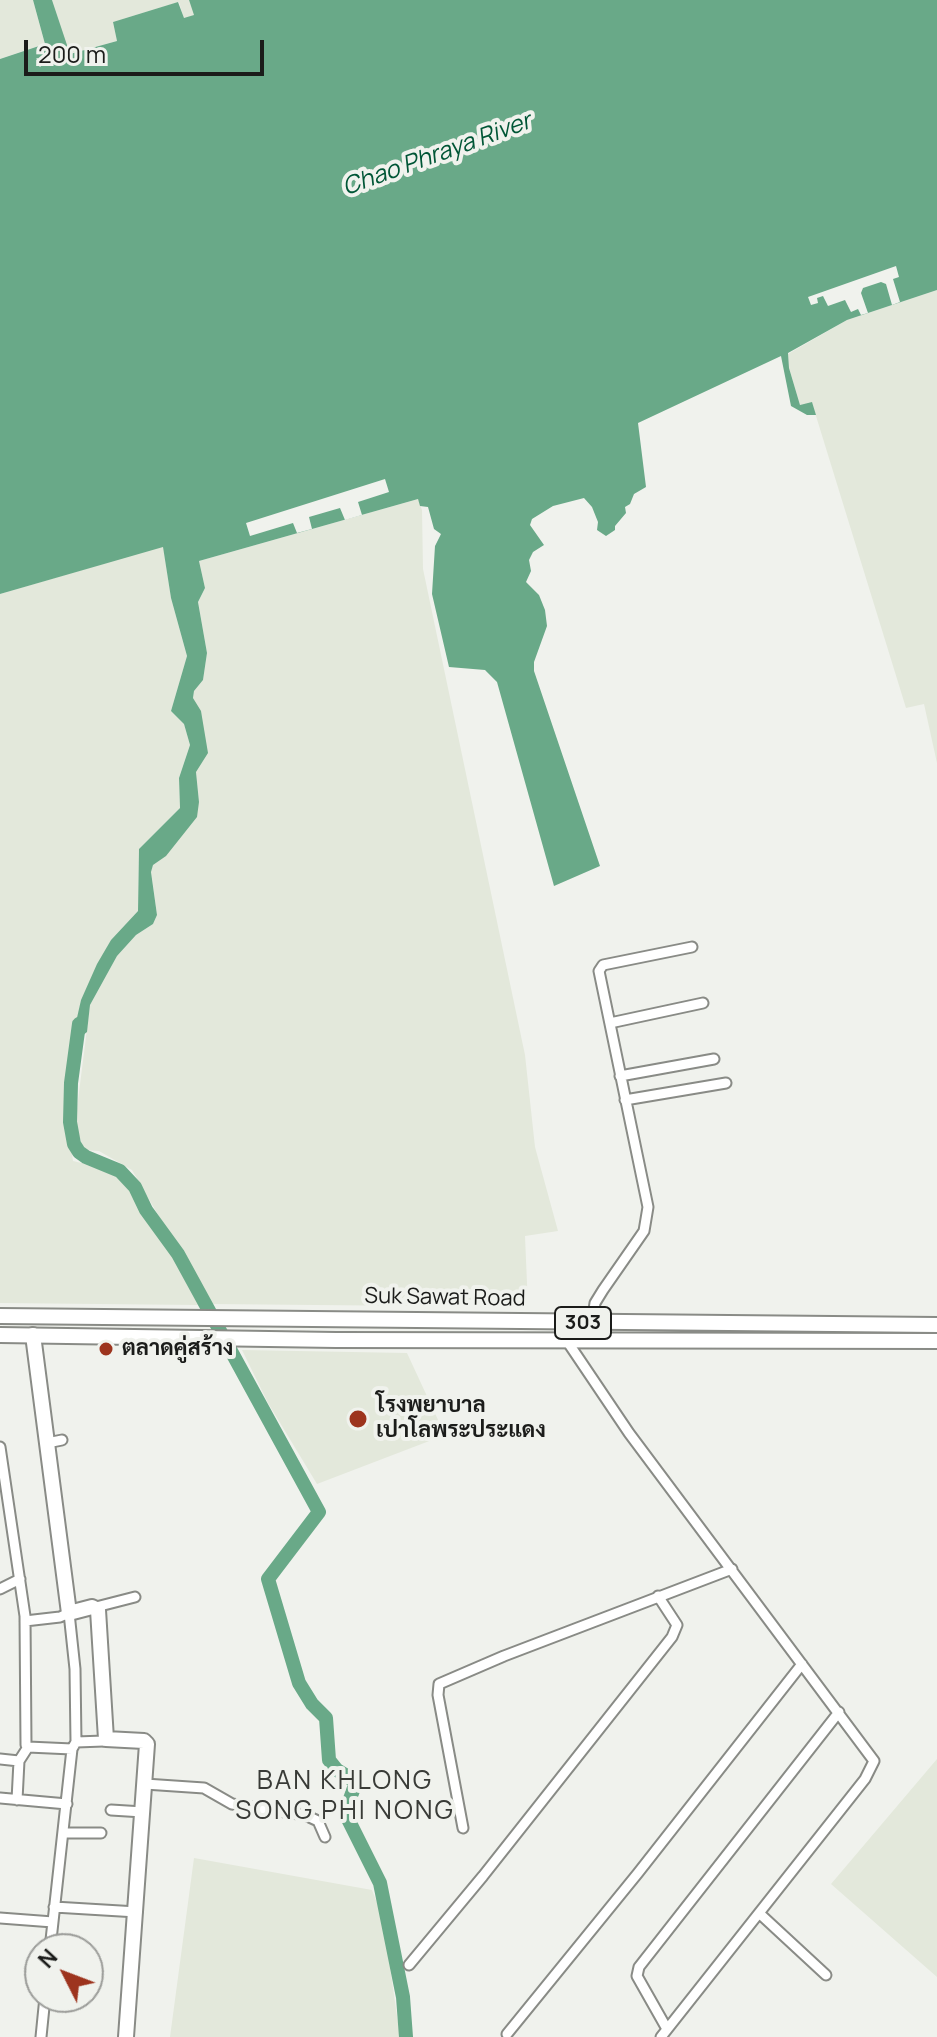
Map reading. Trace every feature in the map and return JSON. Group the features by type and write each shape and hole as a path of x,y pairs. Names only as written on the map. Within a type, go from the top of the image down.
{"main road":[{"name":"Suk Sawat Road","path":"0,1316 937,1325"},
{"name":"Suk Sawat Road","path":"0,1335 937,1341"},
{"path":"33,1335 55,1441 69,1613 96,1607 98,1610 106,1739 144,1741 147,1744 126,2037"}],"street":[{"path":"592,1323 595,1303 636,1244 647,1222 648,1207 599,971 603,965 692,947"},
{"path":"610,1023 703,1003"},
{"path":"620,1076 714,1059"},
{"path":"625,1100 726,1083"},
{"path":"567,1341 629,1433 839,1712 874,1764 664,2033 637,1976 639,1967 839,1712"},
{"path":"0,1447 25,1621 28,1747 19,1761 17,1800"},
{"path":"463,1828 438,1695 439,1684 732,1569"},
{"path":"0,1589 20,1579"},
{"path":"409,1965 672,1637 677,1625 658,1596"},
{"path":"96,1607 135,1597"},
{"path":"25,1621 69,1613 75,1669 74,1745 52,1933"},
{"path":"507,2034 802,1664"},
{"path":"28,1747 74,1745 106,1739"},
{"path":"0,1759 19,1761"},
{"path":"145,1784 204,1788 232,1804 305,1815 318,1821 325,1837"},
{"path":"0,1798 67,1804"},
{"path":"111,1810 143,1812"},
{"path":"63,1833 101,1833"},
{"path":"54,1907 137,1912"},
{"path":"759,1913 826,1975"},
{"path":"0,1918 53,1922"},
{"path":"41,2037 43,2013"}],"shaded area":[{"path":"0,0 33,0 45,44 0,59"},
{"path":"52,0 189,0 195,15 184,19 179,2 113,22 117,41 69,54"},
{"path":"937,290 937,763 924,704 906,708 812,403 800,405 788,354 847,320"},
{"path":"418,499 422,510 423,569 525,1055 535,1147 558,1231 525,1236 528,1307 210,1304 132,1170 99,1151 84,1150 75,1124 90,1005 117,956 136,935 153,924 157,915 151,871 153,865 166,855 199,802 196,705 193,698 194,691 203,680 207,653 198,602 205,588 199,561"},
{"path":"163,546 171,598 187,656 171,711 184,724 190,745 179,778 180,808 139,849 138,911 111,940 81,1000 64,1097 73,1161 130,1174 198,1305 0,1303 0,594"},
{"name":"โรงพยาบาล เปาโลพระประแดง","path":"242,1350 407,1353 445,1435 317,1484 268,1403"},
{"path":"937,1759 937,1977 831,1884"},
{"path":"194,1858 372,1890 383,1918 400,2037 170,2037"}],"water":[{"name":"Chao Phraya River","path":"33,0 52,0 70,54 117,41 113,22 178,2 184,18 194,15 189,0 937,0 937,290 847,320 788,353 800,405 812,402 816,415 807,415 791,406 781,356 638,423 646,487 634,494 615,530 606,536 597,530 598,522 592,507 584,498 553,506 532,519 530,525 544,545 533,552 529,560 531,571 526,582 539,595 547,626 534,662 534,671 600,866 554,886 497,682 485,670 449,667 432,594 435,546 441,534 434,529 428,507 420,506 418,499 199,561 205,588 198,602 207,653 203,680 194,691 193,698 201,711 208,753 196,772 197,817 166,856 153,865 151,872 157,915 153,924 136,935 117,956 90,1005 87,1032 77,1040 72,1040 81,1000 97,964 111,940 138,911 139,849 180,808 179,778 190,745 184,724 171,711 187,656 171,598 163,547 0,594 0,59 45,44"}],"pier":[{"path":"896,266 899,277 893,279 900,302 892,305 886,284 881,282 863,288 861,293 868,313 861,315 858,309 851,312 845,300 828,306 823,296 817,298 818,303 811,305 808,297"},
{"path":"385,479 389,492 358,502 362,515 345,520 340,508 309,517 312,529 297,533 293,523 250,536 246,523"}],"waterway":[{"path":"79,1024 71,1083 70,1122 74,1144 86,1157 120,1171 135,1187 146,1210 178,1254 319,1512 268,1579 299,1683 312,1704 326,1718 329,1760 337,1770 356,1782 345,1813 380,1883 403,1997 406,2037"}],"place":[{"name":"ตลาดคู่สร้าง","path":"106,1349"},
{"name":"โรงพยาบาล เปาโลพระประแดง","path":"358,1419"}],"district":[{"name":"BAN KHLONG SONG PHI NONG","path":"345,1797"}]}
